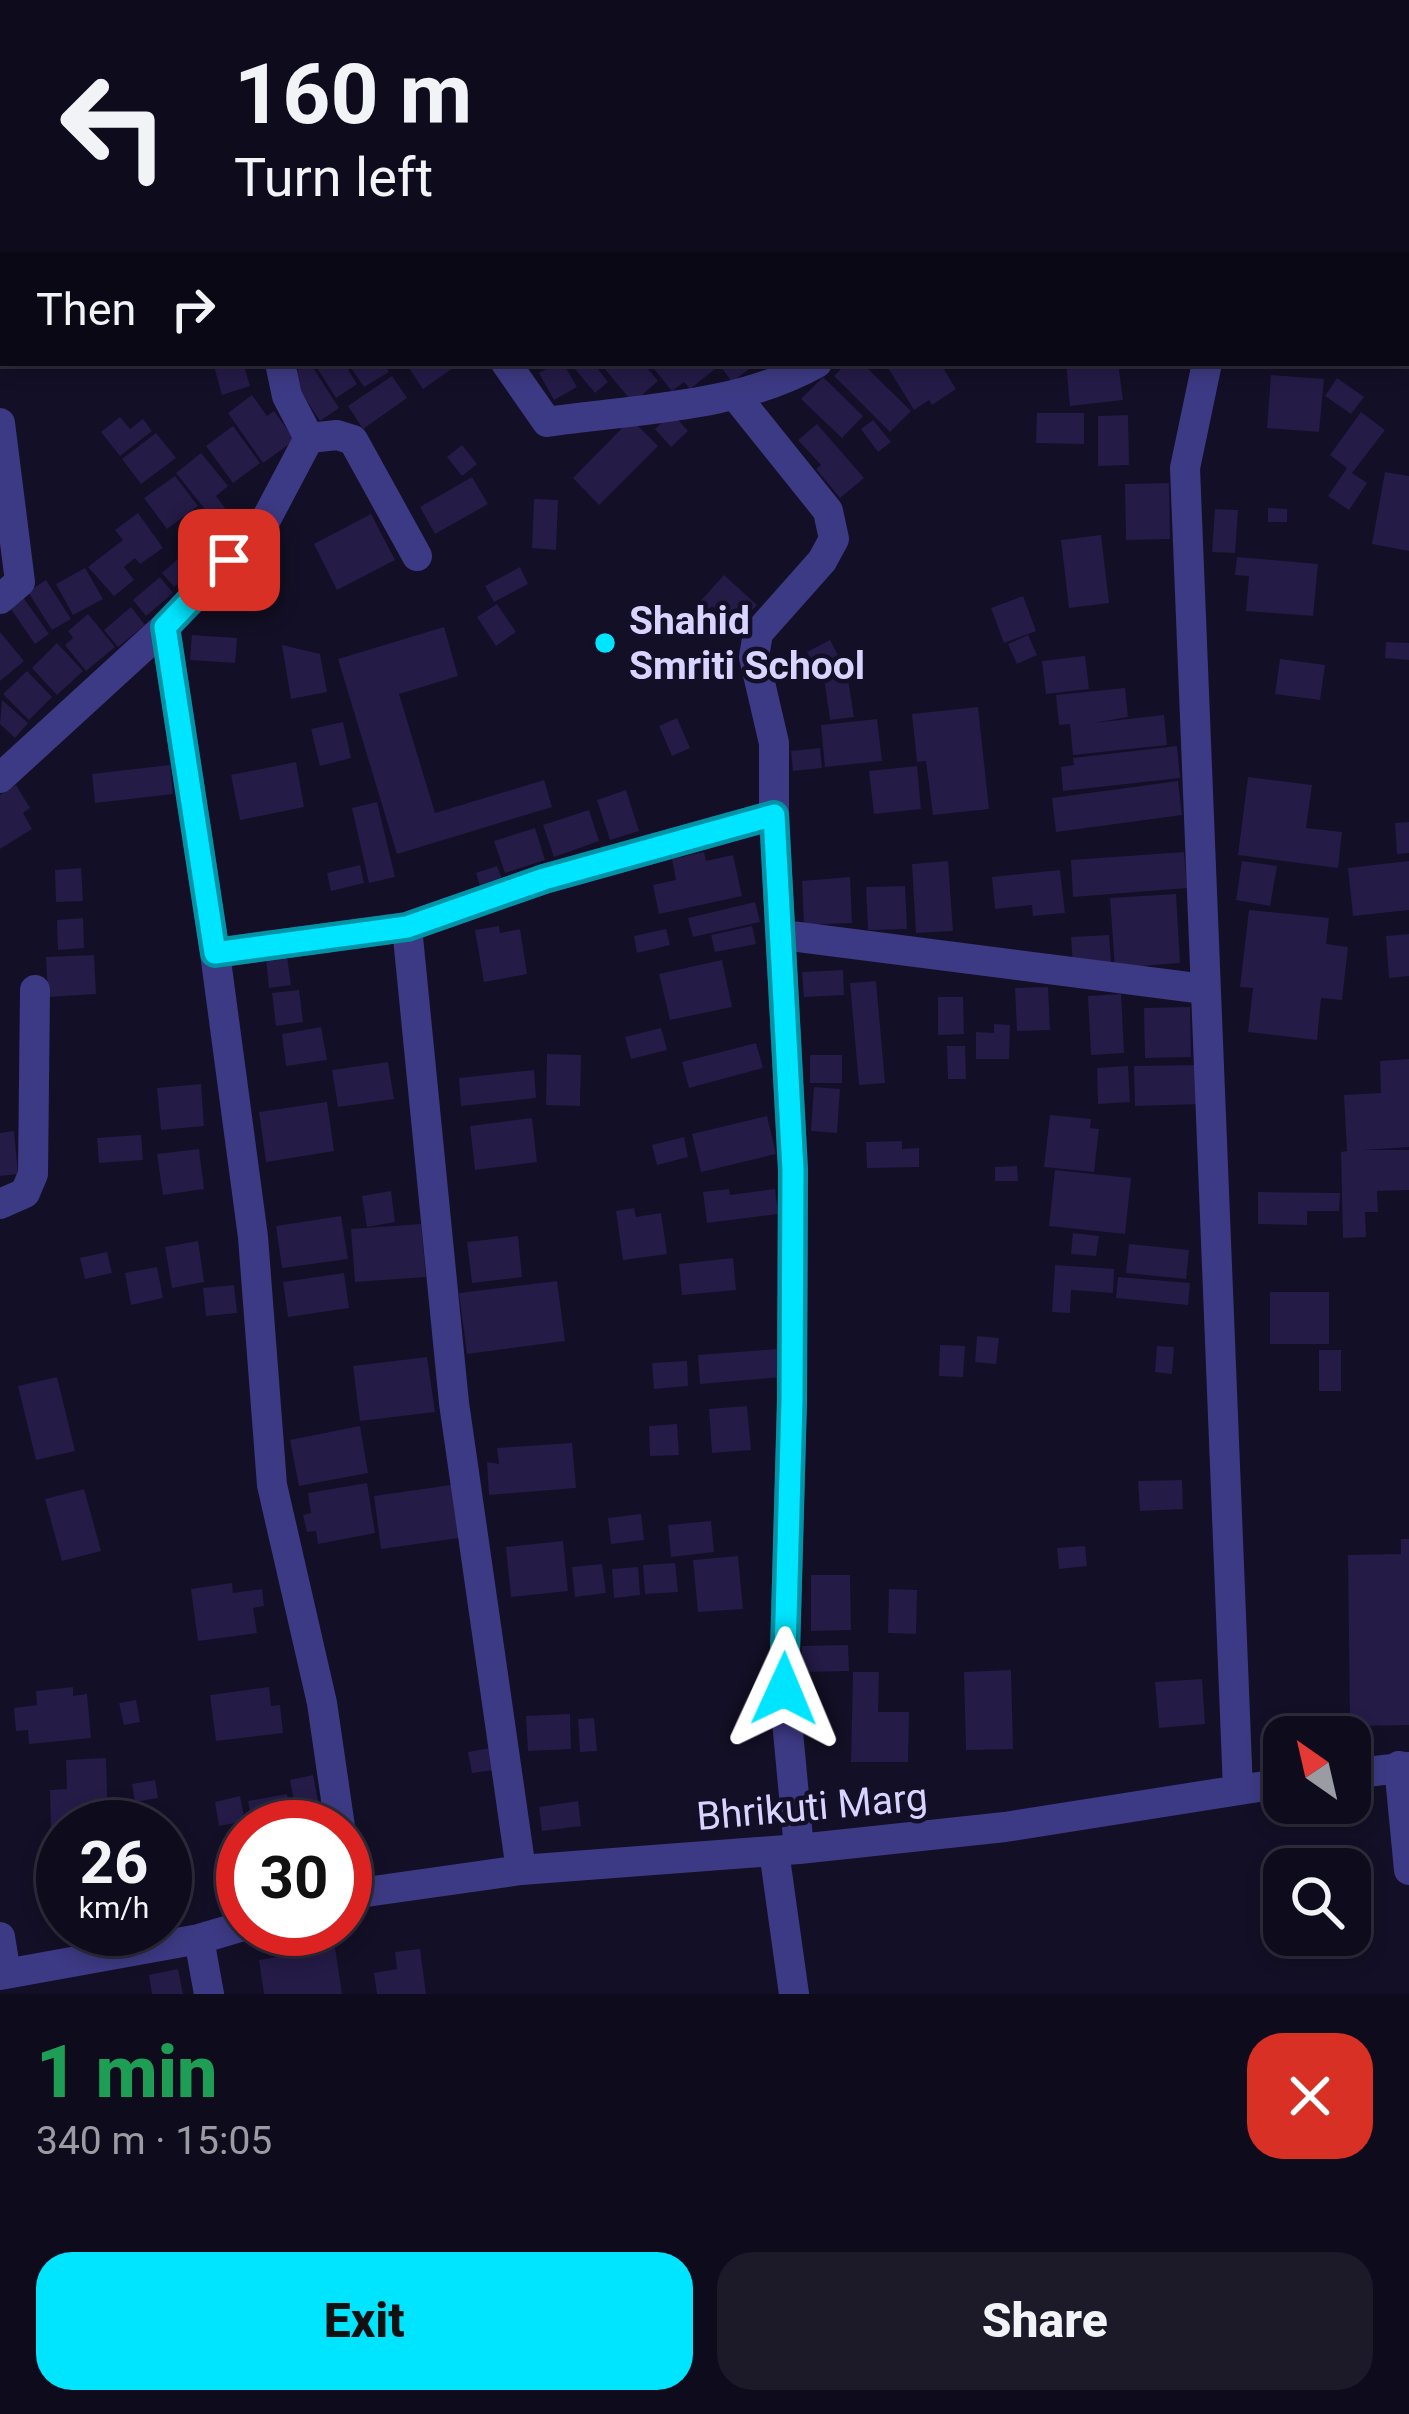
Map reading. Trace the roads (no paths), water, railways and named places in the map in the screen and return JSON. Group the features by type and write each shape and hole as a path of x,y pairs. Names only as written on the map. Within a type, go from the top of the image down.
{"street":[{"path":"281,366 287,396 309,438"},
{"path":"508,366 547,422 735,394 786,381 812,366"},
{"path":"1207,366 1184,468 1238,1790"},
{"path":"735,394 828,511 834,538 823,562 758,633 754,657 774,743 793,1170 784,1689 794,1994"},
{"path":"0,423 20,582 0,598"},
{"path":"309,438 337,435 353,440 417,556"},
{"path":"0,778 165,627 262,527 309,438"},
{"path":"165,627 253,1238 272,1485 322,1703 336,1800"},
{"path":"215,953 407,927 544,879 774,815"},
{"path":"407,927 454,1403 521,1870"},
{"path":"783,935 1204,989"},
{"path":"0,1204 26,1193 33,1174 34,990"},
{"path":"1371,1771 1404,1767 1409,1870"},
{"name":"Bhrikuti Marg","path":"372,1891 521,1870 787,1850 1005,1827 1263,1786"},
{"path":"0,1936 3,1975 216,1934"},
{"path":"199,1939 208,1994"}],"place":[{"name":"Shahid Smriti School","path":"605,643"}]}
